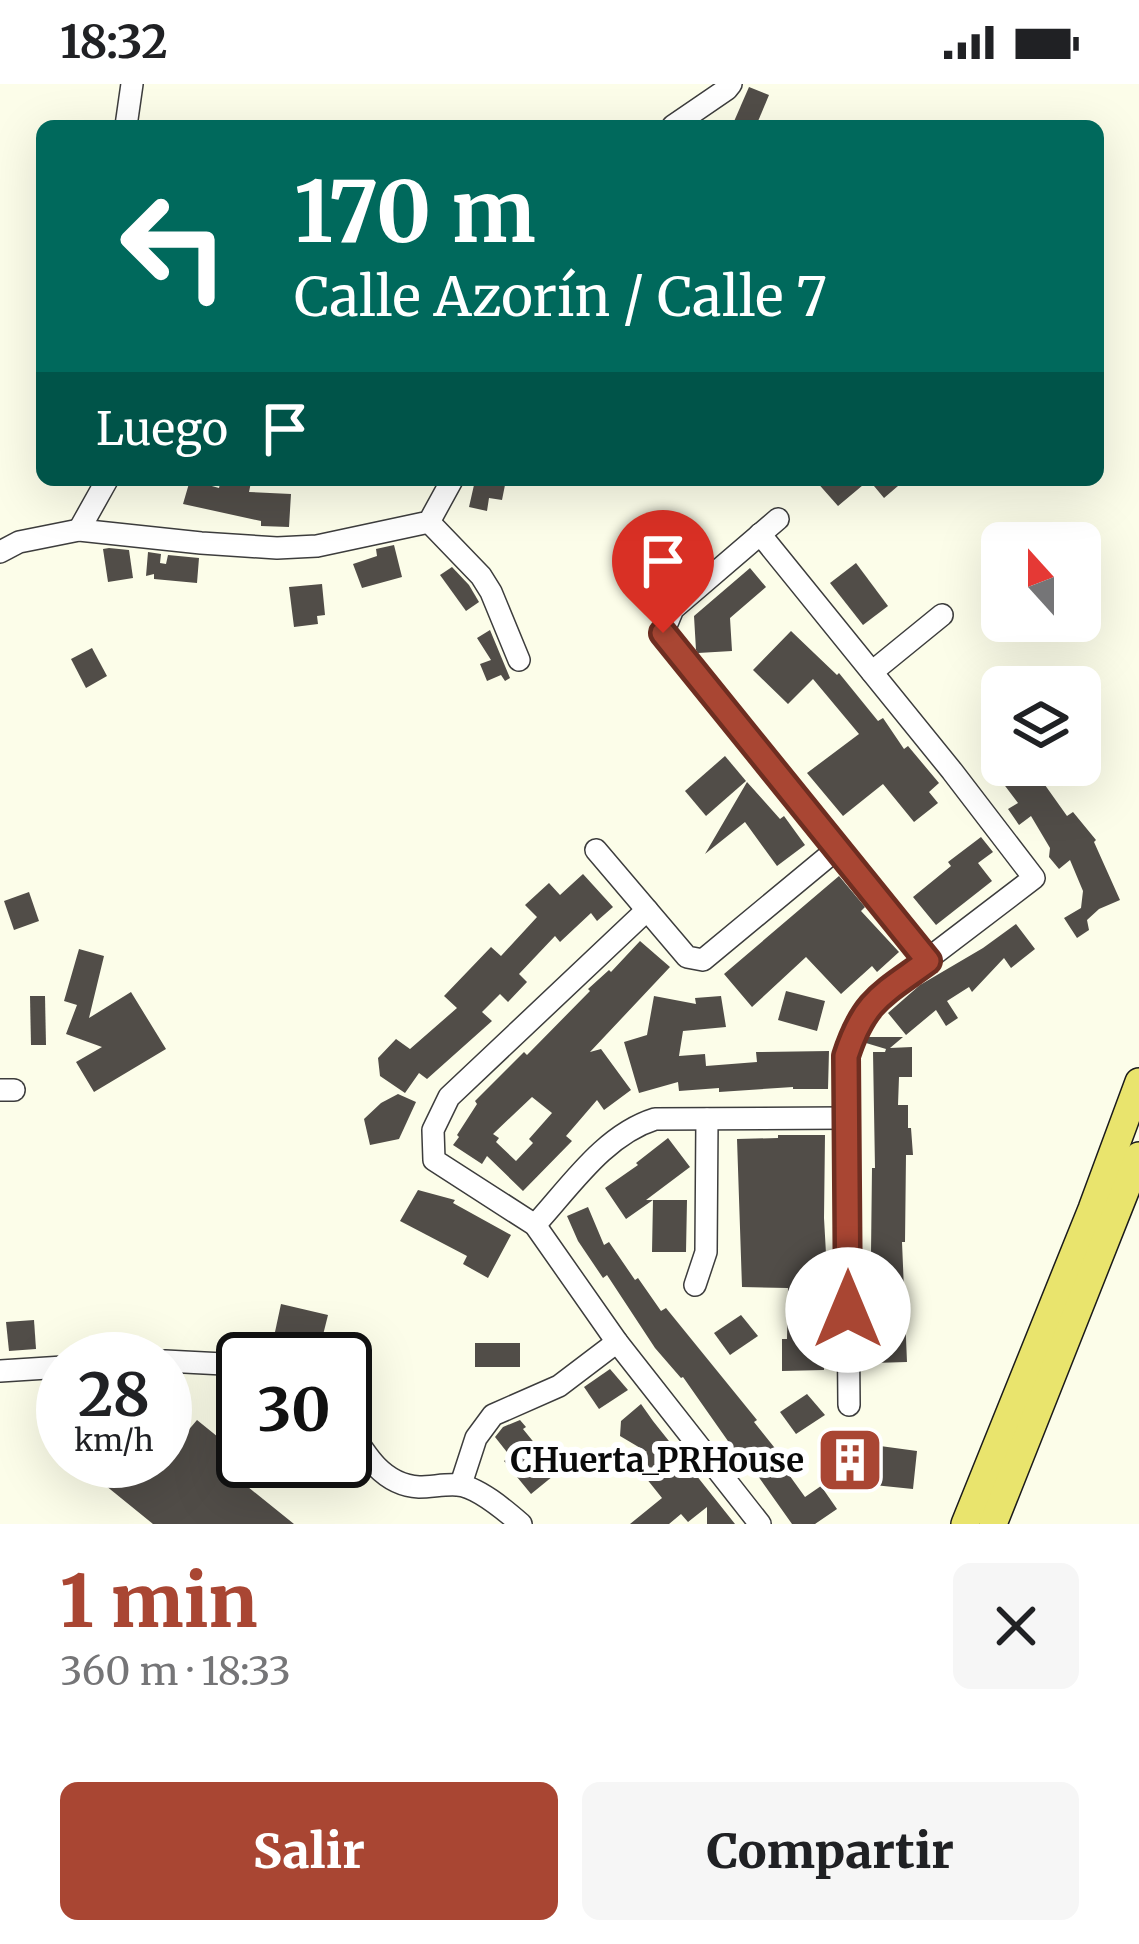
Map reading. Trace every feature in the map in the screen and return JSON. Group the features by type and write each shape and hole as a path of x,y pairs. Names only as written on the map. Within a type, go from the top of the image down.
{"main road":[{"path":"965,1524 1139,1082"},
{"path":"992,1524 1139,1156"}],"street":[{"path":"127,120 132,84"},
{"path":"682,120 730,84"},
{"path":"79,530 104,486"},
{"path":"0,552 20,542 79,530 201,543 316,547 429,522 449,486"},
{"path":"778,518 673,609 663,633 928,961"},
{"path":"429,522 481,576 519,660"},
{"path":"760,534 1034,878 874,1000 857,1023 846,1056 849,1405"},
{"path":"872,672 942,615"},
{"path":"596,850 687,958 703,960 837,849"},
{"path":"647,910 449,1097 433,1130 434,1160 535,1225 617,1342 760,1524"},
{"path":"535,1225 616,1137 655,1119 846,1118"},
{"path":"695,1285 706,1252 707,1119"},
{"path":"460,1484 476,1438 493,1415 559,1386 617,1342"},
{"path":"0,1371 36,1369"},
{"path":"372,1460 389,1478 412,1486 460,1484 499,1505 521,1524"}],"building":[{"path":"749,87 769,95 759,120 735,120"},
{"path":"188,486 250,486 249,492 291,494 289,527 261,526 261,521 183,504"},
{"path":"474,486 505,486 502,500 489,498 487,511 469,507"},
{"path":"820,486 862,486 838,506"},
{"path":"874,486 898,486 884,498"},
{"path":"665,531 674,546 684,540 693,555 655,579 636,549"},
{"path":"394,545 402,577 362,588 353,564 377,556 376,549"},
{"path":"103,549 129,550 133,578 108,582"},
{"path":"148,552 161,554 160,563 166,564 168,555 199,558 197,583 146,576"},
{"path":"856,563 888,606 863,625 830,583"},
{"path":"452,567 479,602 466,611 440,575"},
{"path":"750,568 766,587 730,618 732,651 698,653 694,616"},
{"path":"322,584 325,615 317,616 318,624 294,627 289,587"},
{"path":"490,630 510,678 505,681 501,675 487,681 480,664 491,660 477,638"},
{"path":"791,631 839,673 878,721 883,718 904,749 908,746 939,783 929,792 938,803 914,822 883,784 843,816 807,773 859,734 813,679 788,704 753,670"},
{"path":"92,648 107,676 86,688 71,659"},
{"path":"725,756 746,781 706,816 685,791"},
{"path":"747,782 780,819 784,816 805,845 777,866 745,822 705,854"},
{"path":"1005,786 1046,786 1067,816 1073,812 1096,840 1120,900 1099,909 1087,920 1089,930 1077,938 1064,918 1081,908 1083,891 1070,860 1059,869 1031,816 1019,825 1008,809 1018,803"},
{"path":"981,837 993,852 978,863 992,881 936,925 913,897"},
{"path":"583,874 613,907 597,921 591,913 560,942 555,936 519,974 527,982 508,1002 500,994 482,1012 492,1021 427,1079 419,1073 405,1093 380,1076 378,1058 396,1039 410,1049 457,1008 444,996 491,947 501,956 537,917 525,905 549,883 560,895"},
{"path":"839,876 865,907 861,911 899,952 877,972 872,966 841,994 806,957 752,1007 724,974"},
{"path":"29,892 39,921 14,930 4,901"},
{"path":"1016,924 1035,949 1011,968 1004,958 972,992 969,987 947,1001 958,1018 946,1026 936,1010 906,1035 888,1013 920,985"},
{"path":"640,941 670,967 590,1052 601,1049 631,1090 604,1110 597,1100 566,1136 572,1141 523,1191 487,1156 482,1164 453,1145 457,1135 475,1101","holes":["532,1097 552,1113 516,1161 496,1142 499,1138 493,1134"]},
{"path":"79,949 104,956 89,1018 131,992 166,1049 94,1092 76,1062 102,1047 66,1034 77,1005 64,1001"},
{"path":"786,991 825,1001 817,1031 778,1020"},
{"path":"30,996 45,996 46,1045 31,1045"},
{"path":"654,996 696,1004 695,998 721,996 726,1027 683,1031 679,1056 705,1054 706,1066 757,1062 756,1052 829,1051 828,1089 679,1091 678,1082 639,1093 624,1042 647,1035"},
{"path":"868,1037 903,1037 890,1048 912,1047 912,1077 899,1077 898,1105 908,1105 913,1155 906,1155 902,1242 907,1362 873,1363 868,1253 875,1168 873,1052 886,1049 866,1043"},
{"path":"398,1094 416,1102 399,1139 370,1145 364,1119"},
{"path":"825,1135 830,1325 824,1325 824,1370 782,1371 788,1288 742,1287 737,1139"},
{"path":"668,1138 690,1167 646,1200 653,1200 626,1219 605,1188"},
{"path":"418,1190 455,1200 453,1203 511,1235 488,1278 463,1264 467,1256 400,1221"},
{"path":"653,1200 687,1200 686,1252 652,1252"},
{"path":"588,1207 604,1245 609,1242 635,1280 661,1311 666,1308 757,1420 754,1422 805,1497 821,1486 837,1509 815,1524 792,1524 578,1241 567,1216"},
{"path":"281,1304 328,1315 324,1332 275,1332"},
{"path":"741,1315 758,1336 730,1355 714,1333"},
{"path":"34,1320 36,1349 9,1351 6,1322"},
{"path":"475,1343 520,1343 520,1367 475,1367"},
{"path":"610,1369 628,1390 599,1409 584,1387"},
{"path":"807,1394 825,1415 796,1434 780,1412"},
{"path":"641,1404 735,1524 707,1524 707,1507 688,1522 681,1514 669,1524 630,1524 662,1498 634,1463 647,1452 620,1436 621,1421"},
{"path":"197,1420 216,1435 216,1488 249,1488 294,1524 153,1524 109,1488 192,1488 192,1426"},
{"path":"520,1420 558,1472 531,1494 504,1461 510,1456 495,1437 503,1427"},
{"path":"836,1440 917,1451 913,1489 864,1484 863,1492 849,1490 851,1478 830,1474"}],"place":[{"name":"CHuerta_PRHouse","path":"850,1460"}],"route":[{"path":"663,633 928,961 874,1000 857,1023 846,1056 848,1310"}]}
